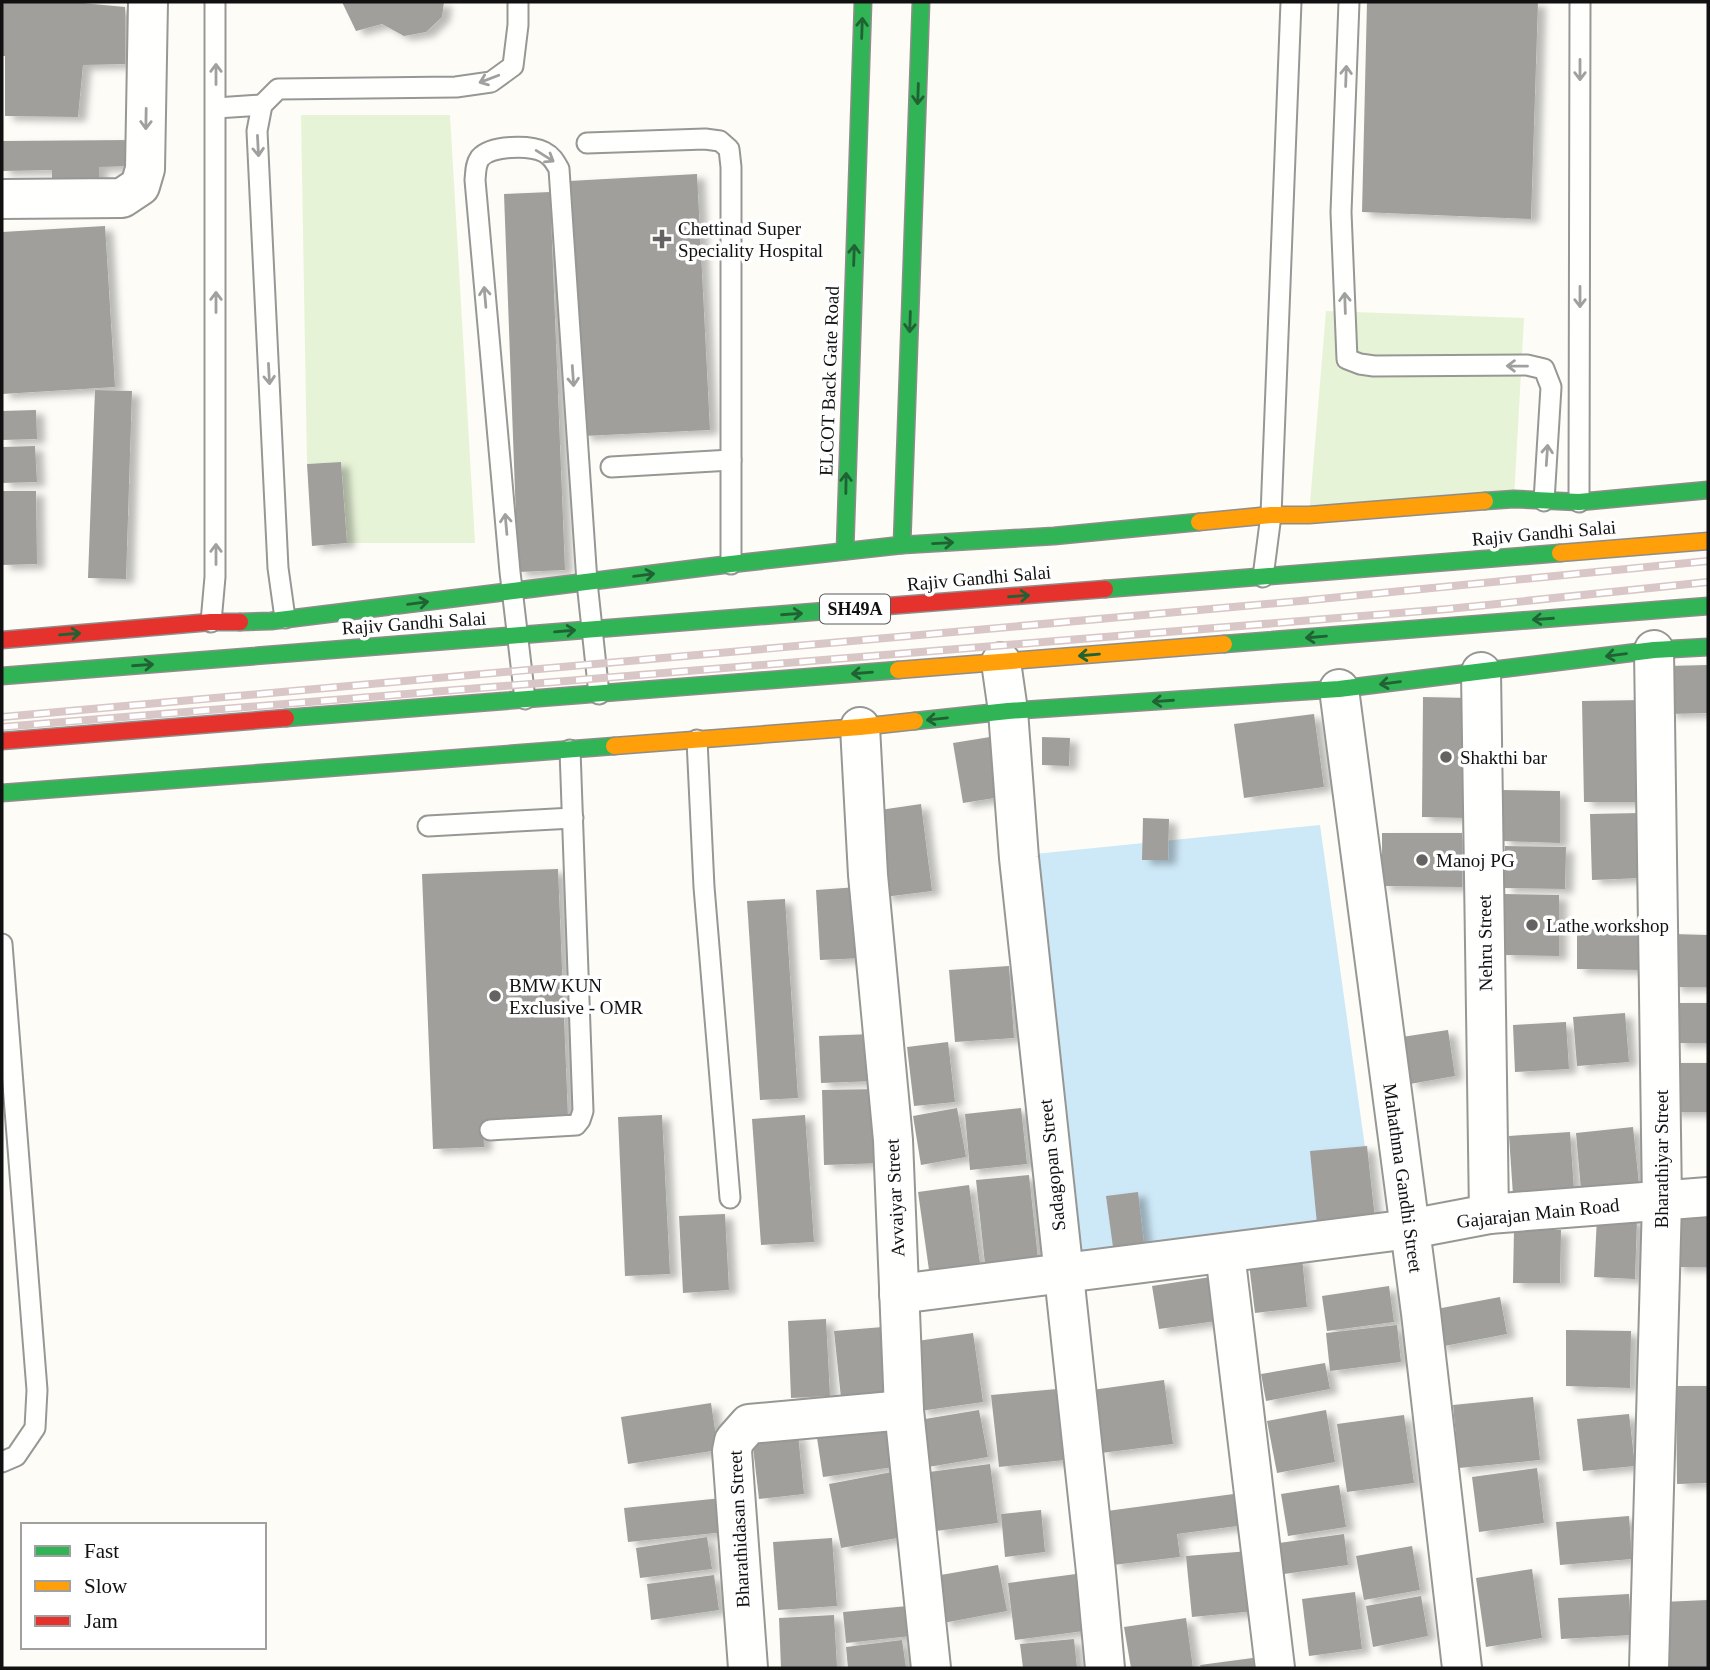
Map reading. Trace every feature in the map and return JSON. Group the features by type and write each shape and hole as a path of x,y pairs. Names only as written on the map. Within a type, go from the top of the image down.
{"street":[{"path":"2,199 122,198 140,186 145,169 148,2"},
{"name":"ELCOT Back Gate Road","path":"845,551 863,2"},
{"path":"902,545 921,2"},
{"path":"2,640 211,622 271,621 902,545 1054,536 1271,515 1514,499 1579,502 1708,490"},
{"name":"Rajiv Gandhi Salai","path":"2,676 1708,541"},
{"path":"2,741 1708,606"},
{"path":"2,793 860,727 1008,711 1339,689 1654,650 1708,646"},
{"name":"Bharathiyar Street","path":"1648,1668 1662,1202 1654,650"},
{"name":"Sadagopan Street","path":"1001,662 1008,711 1019,858 1105,1668"},
{"name":"Nehru Street","path":"1481,671 1489,1214"},
{"name":"Mahathma Gandhi Street","path":"1339,689 1410,1229 1462,1668"},
{"name":"Avvaiyar Street","path":"860,727 868,875 893,1140 904,1410 930,1668"},
{"name":"Gajarajan Main Road","path":"899,1294 1410,1229 1489,1214 1708,1197"},
{"path":"1225,1253 1275,1668"},
{"name":"Bharathidasan Street","path":"748,1668 732,1451 734,1441 750,1424 904,1410"}],"lane":[{"path":"211,622 215,577 215,2"},
{"path":"285,618 278,568 257,131 262,105 278,89 456,87 491,82 513,66 519,24 518,2"},
{"path":"1263,577 1271,515 1291,2"},
{"path":"1349,2 1342,212 1347,359 1374,366 1527,366 1544,369 1551,387 1545,501"},
{"path":"1579,502 1580,2"},
{"path":"216,108 262,105"},
{"path":"587,142 705,139 720,141 729,149 731,564"},
{"path":"525,699 512,592 475,180 476,165 482,156 503,148 543,152 553,159 559,169 587,583 599,694"},
{"path":"611,467 731,460"},
{"path":"697,740 705,887 730,1198"},
{"path":"490,1130 576,1125 583,1111 570,750"},
{"path":"428,826 573,818"},
{"path":"2,943 37,1390 35,1427 16,1456 2,1462"}],"green space":[{"path":"301,115 450,115 475,543 347,543 341,462 307,464"},
{"path":"1326,311 1524,318 1514,499 1309,515"}],"water":[{"path":"1320,825 1375,1219 1073,1252 1035,854"}],"building":[{"path":"2,2 72,2 125,7 125,64 83,65 78,117 5,116"},
{"path":"342,2 444,2 442,17 426,32 404,36 382,24 356,31"},
{"path":"1367,2 1538,2 1531,219 1362,212"},
{"path":"131,140 131,166 99,167 99,188 52,188 52,170 2,171 2,141"},
{"path":"697,174 710,430 583,436 569,181"},
{"path":"550,192 565,570 518,572 504,194"},
{"path":"105,226 115,387 2,394 2,232"},
{"path":"95,390 132,391 126,579 88,578"},
{"path":"36,410 37,439 2,440 2,411"},
{"path":"35,446 37,482 2,483 2,447"},
{"path":"341,462 347,543 312,546 307,464"},
{"path":"2,491 36,491 37,564 2,565"},
{"path":"1708,665 1708,713 1668,714 1667,666"},
{"name":"Shakthi bar","path":"1423,697 1469,698 1468,818 1422,817"},
{"path":"1644,700 1646,802 1584,802 1582,701"},
{"path":"1314,714 1324,787 1244,798 1234,724"},
{"path":"990,737 1001,797 963,803 953,743"},
{"path":"1042,737 1070,738 1069,766 1042,765"},
{"path":"1502,790 1560,791 1560,843 1502,841"},
{"path":"921,804 932,891 884,897 873,811"},
{"path":"1640,813 1641,878 1592,880 1590,814"},
{"path":"1143,818 1169,819 1168,860 1142,860"},
{"name":"Manoj PG","path":"1382,833 1462,833 1462,887 1382,886"},
{"path":"1505,846 1566,847 1565,889 1504,888"},
{"name":"BMW KUN Exclusive - OMR","path":"558,869 568,1117 483,1121 484,1147 433,1149 422,874"},
{"path":"858,887 863,958 820,960 816,890"},
{"name":"Lathe workshop","path":"1505,894 1559,895 1559,956 1504,955"},
{"path":"785,899 798,1098 760,1100 747,901"},
{"path":"1577,929 1643,930 1642,970 1577,969"},
{"path":"1673,934 1708,935 1708,987 1673,987"},
{"path":"1009,966 1014,1038 955,1042 949,970"},
{"path":"1677,1003 1708,1003 1708,1043 1676,1043"},
{"path":"1625,1013 1629,1062 1577,1066 1573,1017"},
{"path":"1566,1022 1569,1069 1515,1072 1513,1025"},
{"path":"1448,1030 1455,1076 1410,1084 1402,1037"},
{"path":"873,1034 875,1081 821,1083 819,1036"},
{"path":"948,1042 955,1102 914,1106 907,1047"},
{"path":"1670,1063 1708,1063 1708,1112 1671,1112"},
{"path":"880,1089 883,1163 824,1165 822,1090"},
{"path":"957,1108 966,1157 921,1165 913,1116"},
{"path":"1021,1108 1027,1164 970,1170 965,1114"},
{"path":"662,1115 670,1274 625,1276 618,1117"},
{"path":"805,1115 814,1242 761,1245 752,1119"},
{"path":"1633,1127 1639,1184 1581,1190 1576,1133"},
{"path":"1570,1132 1574,1190 1513,1195 1509,1136"},
{"path":"1367,1146 1375,1219 1317,1224 1310,1151"},
{"path":"1029,1175 1038,1259 985,1264 976,1180"},
{"path":"969,1185 980,1263 929,1270 918,1192"},
{"path":"1138,1192 1144,1243 1113,1247 1106,1196"},
{"path":"725,1214 729,1290 683,1293 679,1216"},
{"path":"1675,1216 1708,1216 1708,1267 1675,1267"},
{"path":"1597,1217 1637,1219 1635,1279 1594,1277"},
{"path":"1514,1229 1561,1230 1560,1283 1513,1283"},
{"path":"1302,1258 1307,1307 1255,1313 1249,1264"},
{"path":"1217,1276 1224,1320 1159,1329 1152,1286"},
{"path":"1389,1286 1394,1322 1327,1331 1322,1296"},
{"path":"1500,1297 1507,1334 1439,1347 1431,1310"},
{"path":"826,1319 830,1396 791,1398 788,1321"},
{"path":"1397,1325 1401,1362 1330,1371 1326,1333"},
{"path":"883,1327 889,1394 841,1398 834,1331"},
{"path":"1566,1330 1631,1331 1630,1388 1566,1386"},
{"path":"973,1333 983,1402 920,1411 910,1342"},
{"path":"1325,1363 1330,1389 1266,1401 1261,1374"},
{"path":"1164,1380 1173,1444 1101,1453 1092,1390"},
{"path":"1676,1386 1708,1386 1708,1483 1677,1484"},
{"path":"1057,1389 1065,1460 999,1467 991,1395"},
{"path":"1533,1397 1540,1460 1459,1468 1453,1405"},
{"path":"711,1403 718,1450 628,1464 621,1417"},
{"path":"979,1410 988,1457 928,1467 919,1420"},
{"path":"1326,1410 1335,1462 1277,1473 1267,1421"},
{"path":"885,1414 894,1467 823,1477 815,1425"},
{"path":"1629,1414 1635,1466 1583,1471 1577,1419"},
{"path":"1404,1415 1414,1483 1347,1492 1337,1424"},
{"path":"798,1434 804,1494 759,1499 752,1439"},
{"path":"990,1464 998,1523 936,1531 929,1472"},
{"path":"1537,1468 1544,1523 1479,1532 1472,1477"},
{"path":"892,1472 903,1537 841,1548 829,1484"},
{"path":"1339,1485 1346,1527 1288,1536 1281,1494"},
{"path":"1241,1493 1245,1525 1177,1534 1180,1557 1113,1565 1107,1511"},
{"path":"722,1498 725,1532 628,1542 624,1508"},
{"path":"1041,1510 1045,1552 1005,1557 1001,1514"},
{"path":"1629,1516 1632,1559 1560,1565 1556,1522"},
{"path":"1344,1534 1348,1565 1284,1574 1279,1543"},
{"path":"707,1537 712,1569 640,1578 636,1548"},
{"path":"832,1538 837,1606 778,1610 773,1542"},
{"path":"1412,1546 1420,1590 1364,1600 1356,1556"},
{"path":"1250,1551 1255,1611 1192,1617 1186,1556"},
{"path":"998,1565 1007,1611 943,1623 935,1576"},
{"path":"1532,1569 1542,1638 1486,1647 1476,1578"},
{"path":"1076,1574 1084,1631 1015,1640 1008,1583"},
{"path":"714,1575 719,1610 651,1620 647,1584"},
{"path":"1355,1592 1362,1649 1309,1656 1302,1599"},
{"path":"1629,1594 1631,1635 1561,1639 1558,1598"},
{"path":"1421,1596 1428,1636 1373,1647 1366,1606"},
{"path":"1708,1600 1708,1668 1665,1668 1662,1602"},
{"path":"908,1606 911,1636 846,1643 843,1612"},
{"path":"834,1615 837,1667 781,1668 779,1618"},
{"path":"1186,1618 1193,1668 1131,1668 1124,1627"},
{"path":"1074,1639 1077,1668 1023,1668 1020,1644"},
{"path":"902,1640 906,1668 848,1668 846,1647"},
{"path":"1260,1657 1261,1668 1201,1668 1200,1665"}],"railway":[{"path":"2,717 1300,601 1708,561"},
{"path":"2,727 1448,609 1708,582"}],"traffic: fast":[{"path":"845,551 863,2"},
{"path":"902,545 921,2"},
{"path":"1485,501 1514,499 1579,502 1708,490"},
{"path":"240,622 271,621 902,545 1054,536 1199,522"},
{"path":"1105,589 1560,553"},
{"path":"1224,644 1708,606"},
{"path":"2,676 850,609"},
{"path":"915,721 1008,711 1339,689 1654,650 1708,647"},
{"path":"286,718 898,670"},
{"path":"2,793 614,746"}],"traffic: slow":[{"path":"1199,522 1485,501"},
{"path":"1560,553 1708,541"},
{"path":"898,670 1224,644"},
{"path":"614,746 915,721"}],"traffic: jam":[{"path":"850,609 1105,589"},
{"path":"2,640 211,622 240,622"},
{"path":"2,741 286,718"}],"place":[{"name":"Chettinad Super Speciality Hospital","path":"662,239"},
{"name":"Shakthi bar","path":"1446,757"},
{"name":"Manoj PG","path":"1422,860"},
{"name":"Lathe workshop","path":"1532,925"},
{"name":"BMW KUN Exclusive - OMR","path":"495,996"}]}
